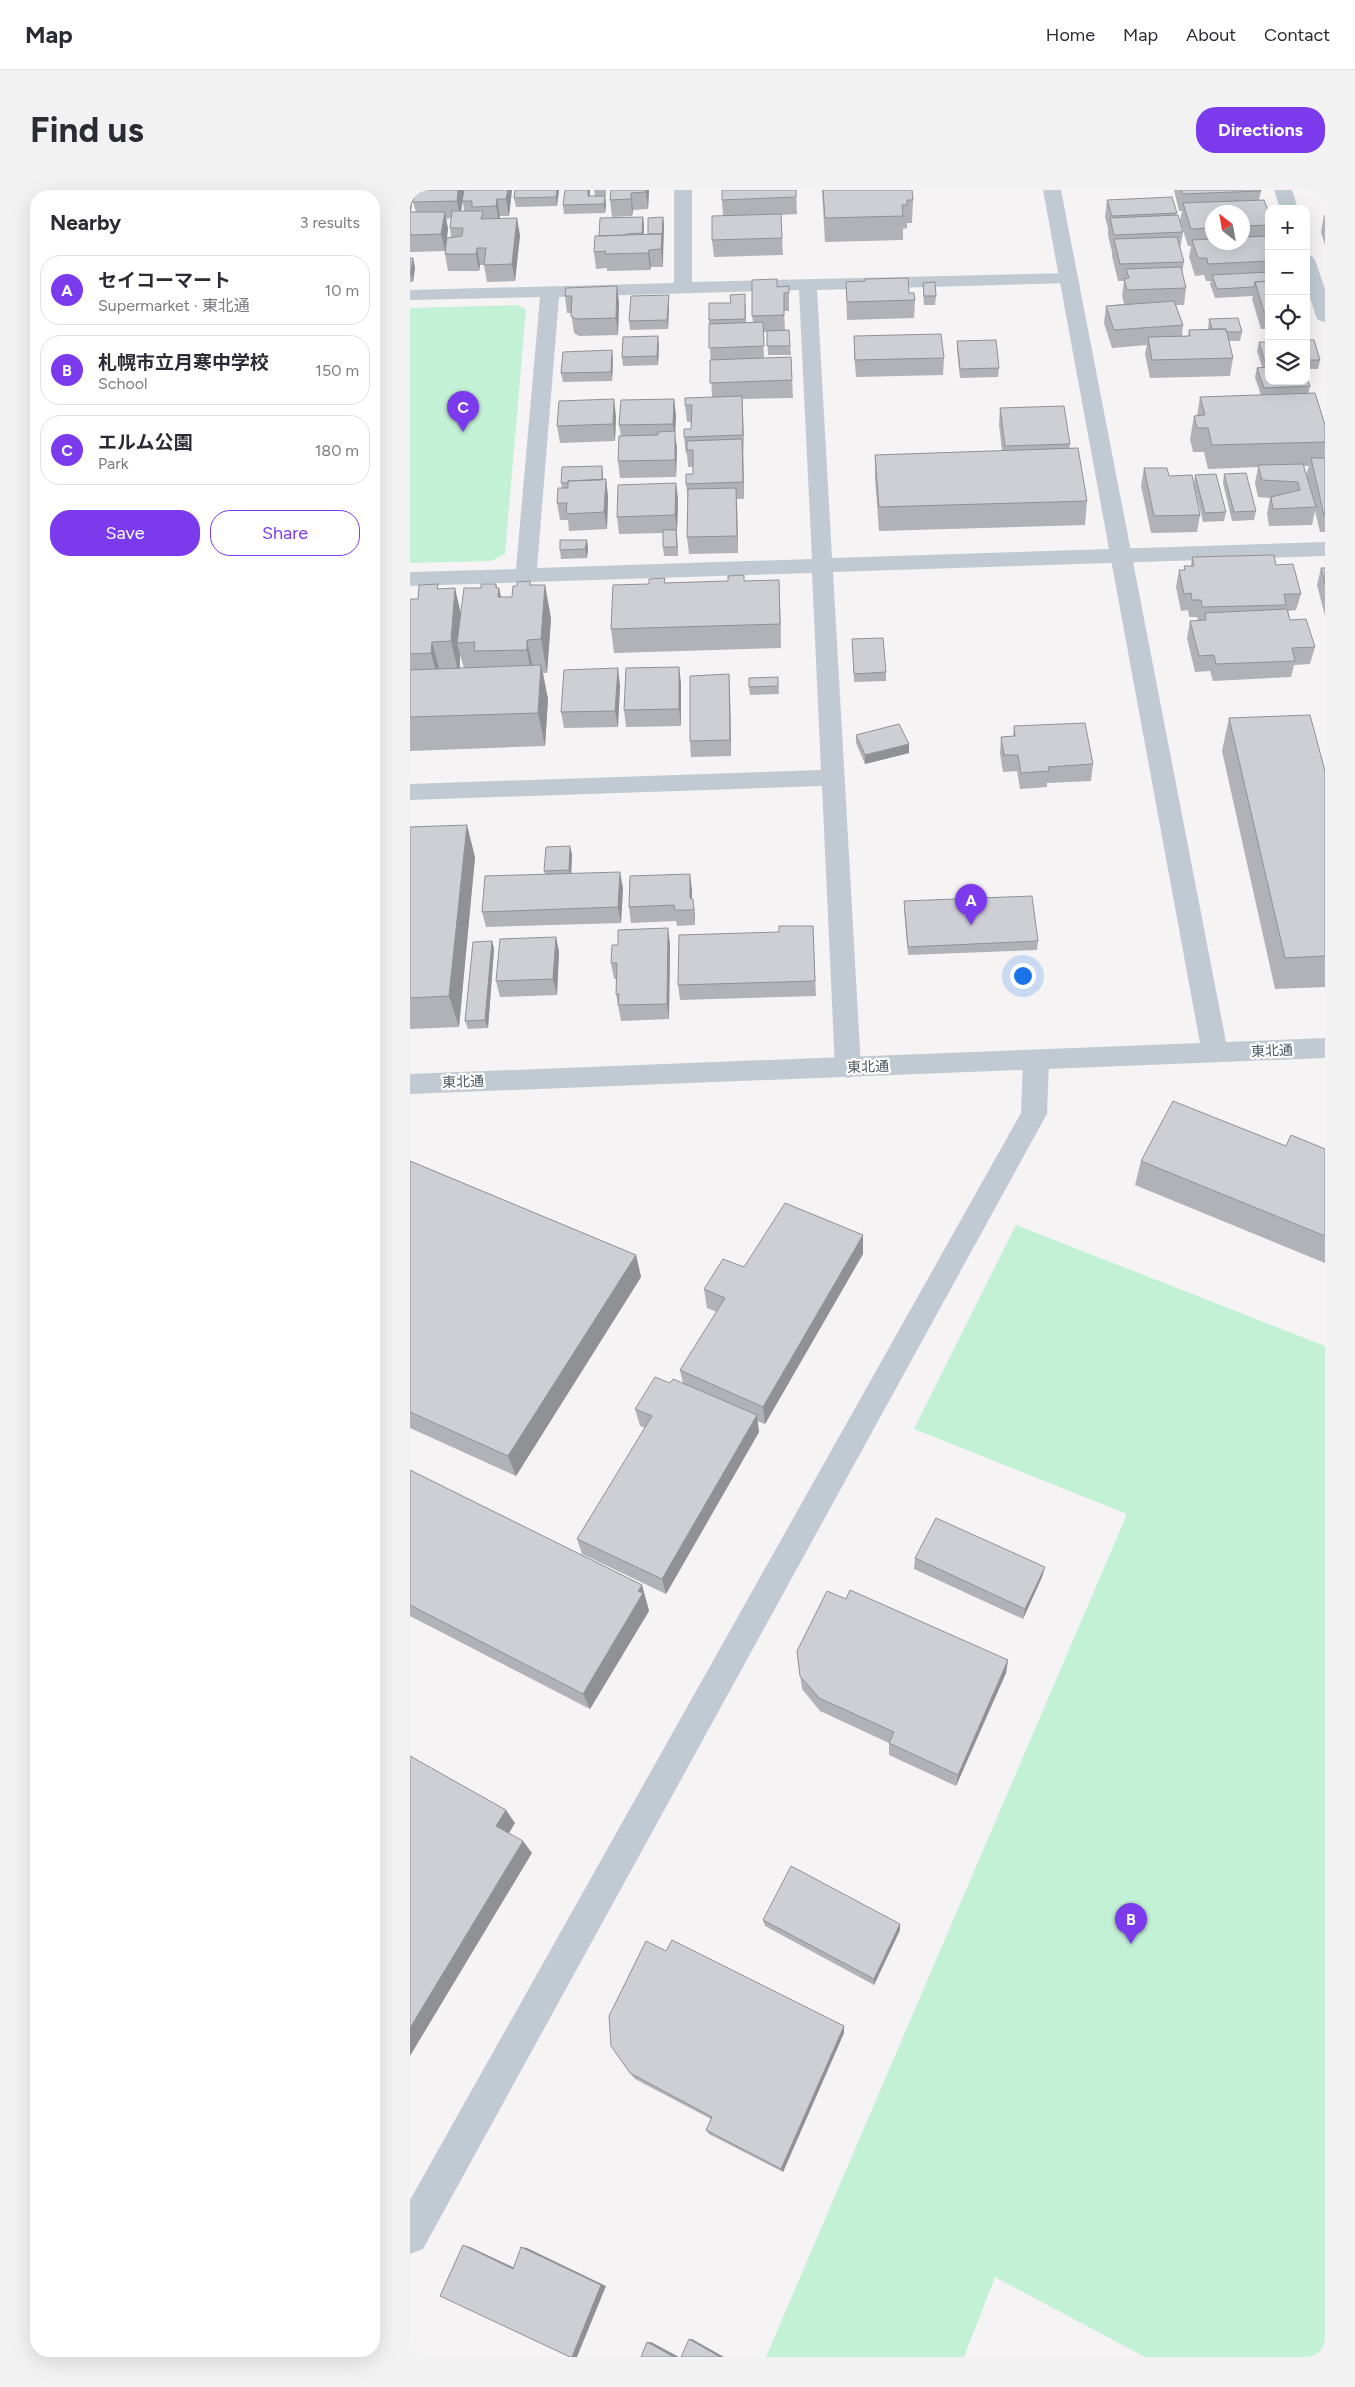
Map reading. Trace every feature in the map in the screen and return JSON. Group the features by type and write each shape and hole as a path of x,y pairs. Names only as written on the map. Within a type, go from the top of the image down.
{"street":[{"path":"682,288 684,190"},
{"path":"1052,190 1216,1054"},
{"path":"1283,190 1288,205"},
{"path":"1310,272 1325,316"},
{"path":"410,295 1069,278"},
{"path":"808,284 848,1068"},
{"path":"526,575 550,291"},
{"path":"410,579 1325,549"},
{"path":"410,792 833,778"},
{"name":"東北通","path":"410,1084 1216,1054 1325,1048"},
{"path":"410,2236 1034,1114 1036,1061"}],"green space":[{"path":"518,305 526,309 505,554 491,561 410,563 410,308"},
{"path":"1016,1225 1325,1346 1325,2357 1145,2357 995,2277 964,2357 766,2357 1127,1514 914,1429"}],"building":[{"path":"416,190 458,190 457,201 413,202"},
{"path":"464,190 508,190 506,199 497,199 496,206 472,207 472,201 462,201"},
{"path":"515,190 557,190 556,197 514,198"},
{"path":"565,190 588,190 588,196 605,196 604,204 563,205"},
{"path":"611,190 646,190 646,192 631,193 631,199 610,200"},
{"path":"722,190 796,190 796,197 722,200"},
{"path":"823,190 912,190 913,200 907,200 907,205 902,205 903,216 825,218"},
{"path":"1181,190 1260,190 1261,191 1182,194"},
{"path":"1172,197 1177,213 1112,216 1107,200"},
{"path":"1264,200 1266,205 1265,225 1250,226 1250,205 1205,205 1205,228 1191,229 1183,203"},
{"path":"452,211 483,211 481,219 517,218 512,264 484,265 486,248 477,248 476,254 445,254 447,238 462,236 463,228 450,228"},
{"path":"410,212 445,212 441,234 410,235"},
{"path":"781,214 782,238 712,240 712,216"},
{"path":"1178,215 1183,232 1114,235 1110,218"},
{"path":"643,217 642,233 599,236 600,218"},
{"path":"663,217 662,240 662,234 648,234 648,218"},
{"path":"662,234 661,249 649,250 648,253 605,254 606,251 594,252 595,236"},
{"path":"1265,236 1265,261 1208,264 1207,258 1198,258 1192,240 1205,239 1205,250 1250,250 1250,237"},
{"path":"1177,237 1184,262 1120,264 1114,239"},
{"path":"410,258 413,258 411,273 410,273"},
{"path":"1181,267 1186,288 1127,290 1124,279 1129,278 1126,269"},
{"path":"1265,272 1265,281 1255,282 1254,287 1217,289 1212,275"},
{"path":"908,278 909,293 914,293 915,300 847,302 846,282 865,281 865,279"},
{"path":"777,279 777,287 789,286 789,293 784,293 784,315 752,316 752,280"},
{"path":"1265,281 1265,312 1264,312 1255,282"},
{"path":"935,282 936,296 924,296 923,283"},
{"path":"617,286 616,318 576,319 571,316 572,296 565,296 566,288"},
{"path":"745,294 745,319 709,320 709,303 731,303 730,295"},
{"path":"669,295 667,320 629,321 631,296"},
{"path":"1174,301 1183,325 1114,330 1106,306"},
{"path":"1238,318 1242,332 1226,332 1226,329 1212,329 1209,319"},
{"path":"763,322 764,346 709,348 709,324"},
{"path":"1226,329 1233,358 1152,360 1148,337 1190,336 1189,330"},
{"path":"789,330 790,346 767,346 767,331"},
{"path":"941,334 944,358 855,360 854,336"},
{"path":"658,336 657,356 622,357 623,337"},
{"path":"996,340 999,368 960,369 957,341"},
{"path":"1310,340 1314,340 1320,360 1310,360"},
{"path":"1259,342 1265,342 1265,362"},
{"path":"612,350 611,372 561,373 563,352"},
{"path":"791,357 792,380 710,383 710,360"},
{"path":"1265,367 1265,385 1310,386 1264,388 1257,368"},
{"path":"1315,393 1325,425 1325,442 1212,445 1208,428 1197,428 1194,416 1205,415 1200,397"},
{"path":"742,396 743,435 684,437 684,429 691,429 692,405 685,405 685,398"},
{"path":"614,399 613,424 557,426 559,401"},
{"path":"674,399 673,424 619,425 621,400"},
{"path":"1064,406 1070,444 1005,446 1000,408"},
{"path":"675,431 675,460 618,461 619,436 658,435 658,432"},
{"path":"742,439 743,482 686,484 686,474 693,474 693,450 687,450 687,441"},
{"path":"1078,448 1087,501 879,507 875,455"},
{"path":"1311,458 1325,458 1325,515 1324,515"},
{"path":"1303,464 1316,507 1273,509 1271,497 1300,490 1298,482 1262,480 1258,465"},
{"path":"602,466 602,480 561,483 562,467"},
{"path":"1144,468 1167,468 1169,476 1192,475 1200,515 1154,516"},
{"path":"1246,473 1256,511 1234,512 1224,474"},
{"path":"1216,474 1226,512 1205,513 1195,475"},
{"path":"606,479 604,512 566,514 567,503 557,503 558,488 568,488 568,481"},
{"path":"676,483 675,515 617,517 618,485"},
{"path":"736,488 737,536 687,537 688,489"},
{"path":"663,530 676,530 677,547 663,547"},
{"path":"560,540 587,540 585,549 560,550"},
{"path":"1274,555 1276,565 1293,564 1301,594 1284,594 1286,605 1202,607 1201,600 1192,600 1191,593 1184,594 1179,570 1185,570 1184,566 1194,566 1192,557"},
{"path":"1321,568 1325,568 1325,583"},
{"path":"744,575 744,581 779,580 780,624 611,629 613,585 649,584 649,579 665,578 664,583 728,581 728,576"},
{"path":"530,581 530,585 545,585 541,639 527,640 527,650 474,651 475,642 457,643 464,588 481,588 481,584 496,584 496,588 499,588 498,597 512,597 513,586 517,586 517,582"},
{"path":"438,584 437,589 455,588 451,641 432,642 431,653 410,654 410,599 418,599 419,585"},
{"path":"1287,609 1290,620 1306,619 1315,647 1292,648 1295,661 1216,664 1214,655 1199,656 1190,621 1206,620 1205,613"},
{"path":"883,638 886,672 854,674 852,639"},
{"path":"541,665 538,713 410,717 410,670"},
{"path":"679,667 679,709 624,710 626,668"},
{"path":"618,668 615,711 561,712 564,670"},
{"path":"729,674 730,740 690,741 690,676"},
{"path":"778,677 778,686 749,687 749,678"},
{"path":"1310,715 1325,771 1325,956 1285,958 1229,718"},
{"path":"1085,723 1093,764 1048,767 1049,771 1021,773 1018,755 1004,755 1001,737 1015,736 1014,726"},
{"path":"899,724 909,744 865,755 856,735"},
{"path":"467,825 449,996 410,998 410,827"},
{"path":"570,846 569,870 544,871 546,847"},
{"path":"620,872 618,907 482,912 485,876"},
{"path":"690,874 690,898 693,899 694,910 675,910 674,905 629,907 630,876"},
{"path":"1032,896 1038,941 908,947 904,901"},
{"path":"779,926 813,926 815,981 678,985 679,935 779,932"},
{"path":"668,928 667,1004 618,1005 619,994 616,994 617,963 611,963 612,945 618,945 618,930"},
{"path":"556,937 553,979 496,981 500,939"},
{"path":"492,941 485,1020 465,1021 473,942"},
{"path":"1173,1101 1286,1146 1291,1135 1325,1149 1325,1236 1141,1161"},
{"path":"410,1161 636,1255 508,1456 410,1412"},
{"path":"785,1203 863,1235 763,1407 680,1370 725,1298 704,1289 723,1259 744,1267"},
{"path":"655,1377 670,1383 673,1379 757,1415 662,1579 577,1539 652,1416 635,1409"},
{"path":"410,1470 642,1585 638,1591 643,1593 583,1694 410,1605"},
{"path":"936,1518 1045,1567 1025,1609 915,1558"},
{"path":"850,1590 1008,1660 958,1775 889,1743 894,1732 819,1698 800,1676 797,1651 827,1591 846,1599"},
{"path":"410,1756 506,1810 496,1826 523,1841 410,2028"},
{"path":"791,1866 900,1924 874,1979 763,1920"},
{"path":"672,1940 844,2026 781,2169 706,2130 712,2117 630,2073 611,2046 609,2016 646,1941 666,1951"},
{"path":"463,2245 513,2269 521,2247 601,2285 572,2357 440,2296"},
{"path":"689,2339 720,2357 681,2357"},
{"path":"647,2342 674,2357 641,2357"}],"place":[{"name":"エルム公園","path":"463,432"},
{"name":"セイコーマート","path":"971,925"},
{"name":"札幌市立月寒中学校","path":"1131,1944"}]}
